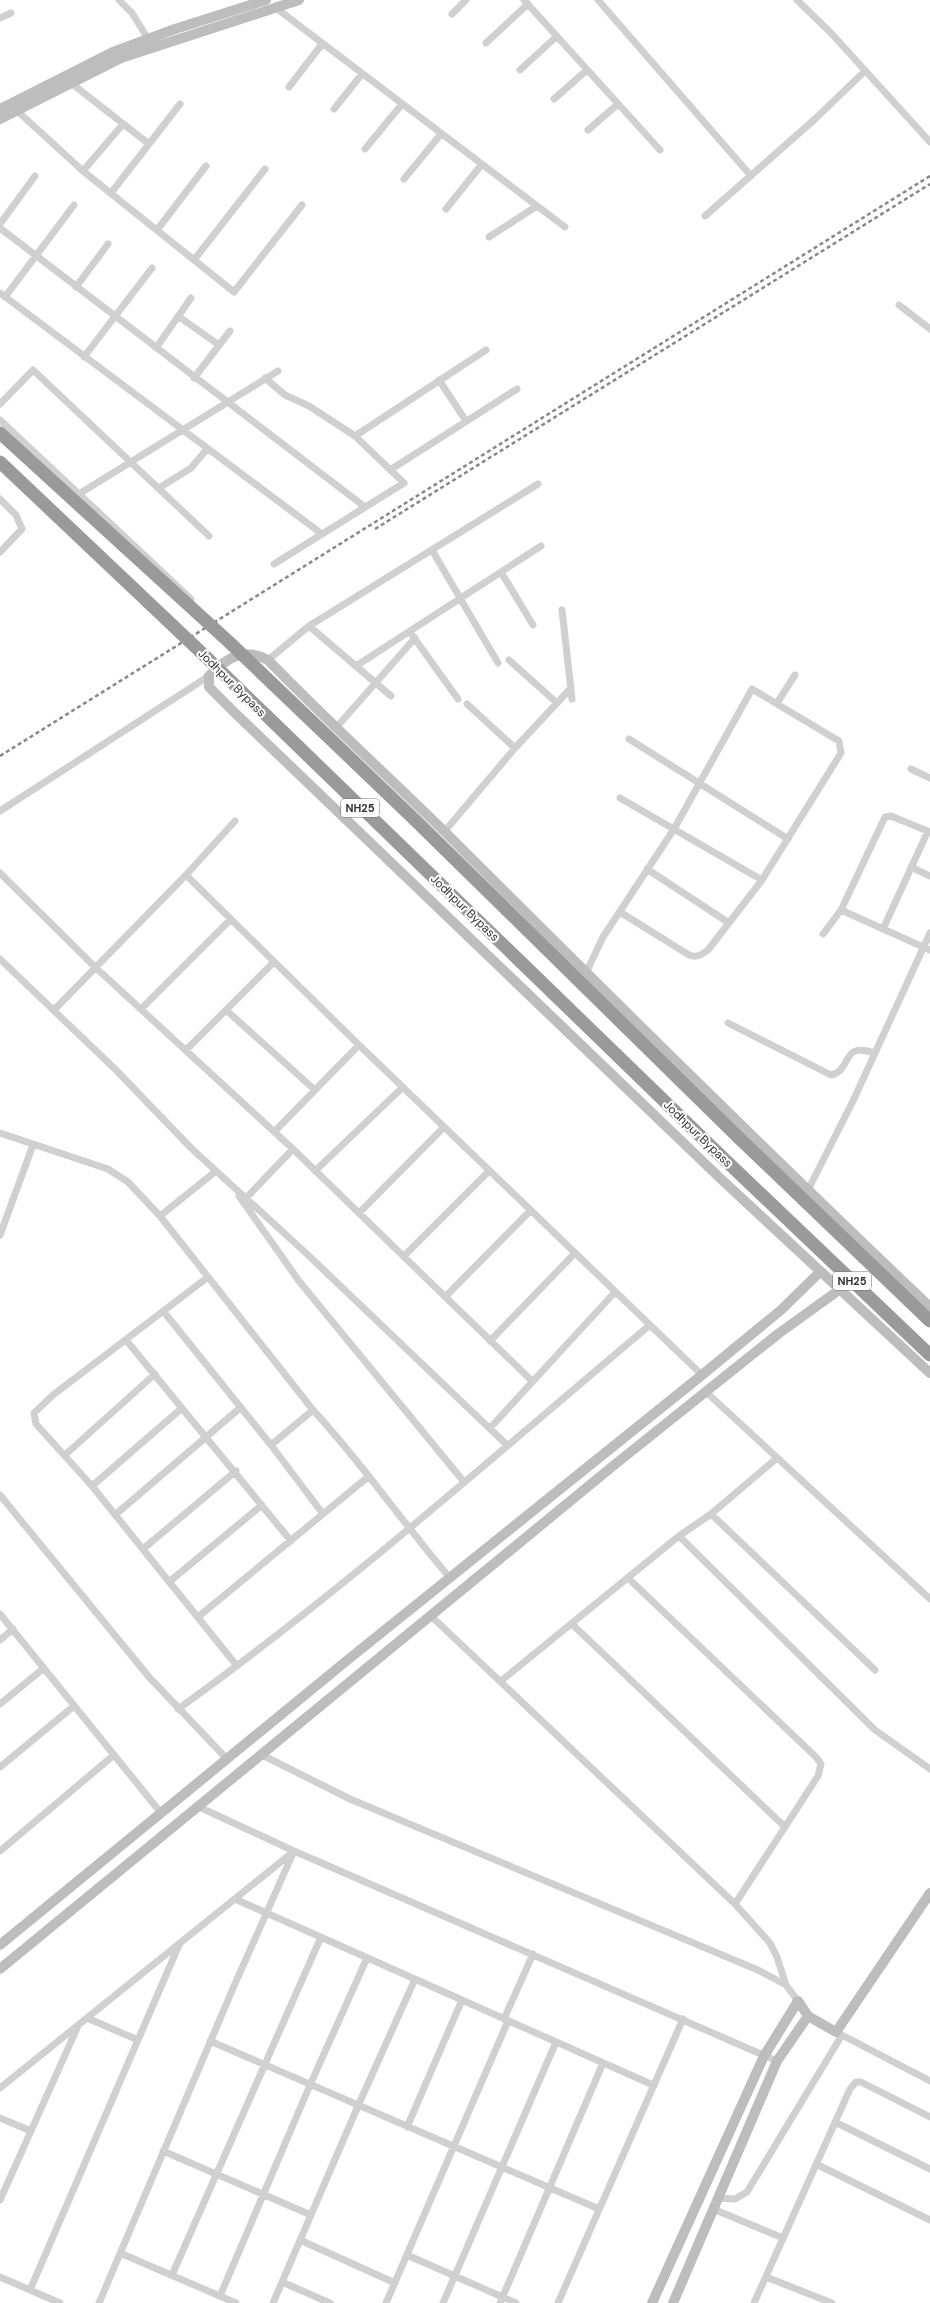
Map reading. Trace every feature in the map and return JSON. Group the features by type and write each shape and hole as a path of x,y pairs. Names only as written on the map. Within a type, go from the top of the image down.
{"highway":[{"path":"0,433 240,653 420,824 739,1138 930,1321"},
{"name":"Jodhpur Bypass","path":"0,462 206,657 720,1155 930,1355"}],"street":[{"path":"119,0 132,13 150,42"},
{"path":"0,109 13,107 71,83 150,42 266,0"},
{"path":"0,119 13,107 113,52 276,8 299,0"},
{"path":"452,14 466,0"},
{"path":"598,0 751,176"},
{"path":"797,0 930,142"},
{"path":"486,43 526,2 660,150"},
{"path":"276,8 565,227"},
{"path":"0,18 11,13"},
{"path":"520,70 557,36"},
{"path":"289,87 322,44"},
{"path":"554,99 587,70"},
{"path":"705,216 820,115 865,71"},
{"path":"334,109 362,74"},
{"path":"71,83 149,144"},
{"path":"111,193 180,104"},
{"path":"365,149 402,104"},
{"path":"588,130 618,104"},
{"path":"13,107 83,171 234,292 302,205"},
{"path":"83,171 123,124"},
{"path":"404,179 441,134"},
{"path":"446,209 482,164"},
{"path":"157,230 206,166"},
{"path":"194,260 265,169"},
{"path":"0,224 35,176"},
{"path":"74,205 36,257 3,295 181,430 322,534"},
{"path":"489,238 537,206"},
{"path":"0,228 194,378 365,507"},
{"path":"76,287 108,244"},
{"path":"84,357 152,268"},
{"path":"156,348 191,298"},
{"path":"900,305 930,329"},
{"path":"178,316 219,346"},
{"path":"194,378 230,331"},
{"path":"355,436 486,350"},
{"path":"0,404 33,370 209,536"},
{"path":"79,494 130,461 278,371"},
{"path":"265,378 285,395 309,406 355,436 404,483 274,564"},
{"path":"439,380 466,421"},
{"path":"390,470 517,389"},
{"path":"0,420 248,653"},
{"path":"159,488 191,468 207,449"},
{"path":"268,660 309,626 538,484"},
{"path":"0,499 16,515 22,529 0,552"},
{"path":"356,666 541,546"},
{"path":"432,550 498,663"},
{"path":"501,572 533,625"},
{"path":"562,610 572,699"},
{"path":"309,626 392,696"},
{"path":"410,631 458,699"},
{"path":"335,729 415,638"},
{"path":"0,810 209,676 235,657 248,653 255,653 268,660 335,729 444,832 808,1190 930,1307"},
{"path":"510,660 557,703"},
{"path":"777,703 795,675"},
{"path":"209,676 209,687 235,713 820,1272 930,1373"},
{"path":"444,832 515,748 571,688"},
{"path":"586,973 604,937 647,869 674,829 752,689 834,737 842,747 841,753 762,880 708,950 694,957 620,912"},
{"path":"467,704 515,748"},
{"path":"629,739 788,839"},
{"path":"912,769 930,778"},
{"path":"620,798 762,880"},
{"path":"823,934 841,910 885,817 890,816 929,831 883,929"},
{"path":"54,1010 186,874 235,821"},
{"path":"911,867 930,876"},
{"path":"647,869 729,923"},
{"path":"0,873 95,967 315,1170 532,1381"},
{"path":"186,874 359,1045 702,1375"},
{"path":"841,910 927,948"},
{"path":"141,1009 231,919"},
{"path":"808,1190 927,948 930,933"},
{"path":"0,959 54,1010 216,1171 507,1445"},
{"path":"186,1050 274,962"},
{"path":"226,1010 315,1090"},
{"path":"728,1023 831,1075 837,1073 853,1051 858,1049 875,1054"},
{"path":"274,1131 359,1045"},
{"path":"315,1170 403,1087"},
{"path":"359,1213 444,1127"},
{"path":"0,1133 108,1169 128,1182 160,1216 313,1410 369,1476 408,1529 450,1578"},
{"path":"0,1235 33,1145"},
{"path":"246,1198 293,1149"},
{"path":"160,1216 216,1171"},
{"path":"404,1256 489,1171"},
{"path":"230,1184 299,1281 464,1482"},
{"path":"0,1210 8,1212"},
{"path":"445,1297 530,1210"},
{"path":"490,1341 575,1253"},
{"path":"0,1945 227,1759 702,1375 781,1310 820,1272"},
{"path":"208,1277 53,1395 34,1413 36,1424 65,1454 92,1486 237,1666"},
{"path":"0,1969 199,1807 430,1615 778,1334 839,1290"},
{"path":"490,1428 615,1292"},
{"path":"164,1312 240,1408 272,1445 323,1514"},
{"path":"178,1709 237,1666 408,1529 650,1325"},
{"path":"126,1340 236,1471 291,1541"},
{"path":"65,1454 155,1374"},
{"path":"706,1392 930,1599"},
{"path":"92,1486 182,1408"},
{"path":"115,1515 207,1438 240,1408"},
{"path":"272,1445 313,1410"},
{"path":"500,1681 679,1536 711,1514 777,1458"},
{"path":"143,1548 236,1471"},
{"path":"198,1617 369,1476"},
{"path":"0,1495 149,1677 227,1759"},
{"path":"170,1582 262,1505"},
{"path":"711,1514 875,1670"},
{"path":"679,1536 874,1730 930,1769"},
{"path":"628,1578 816,1757 821,1764 818,1776 735,1904"},
{"path":"0,1614 161,1813"},
{"path":"430,1615 735,1904 770,1943 777,1957 786,1985 808,2016 839,2034 930,2081"},
{"path":"572,1624 785,1827"},
{"path":"0,1640 13,1629"},
{"path":"0,1704 44,1668"},
{"path":"0,1767 74,1706"},
{"path":"262,1755 350,1799 758,1970 786,1985"},
{"path":"0,1851 114,1756"},
{"path":"199,1807 294,1851 777,2061"},
{"path":"0,2088 294,1851"},
{"path":"99,2303 210,2041 294,1851"},
{"path":"718,2198 735,2199 747,2192 839,2034 930,1893"},
{"path":"235,1899 653,2086"},
{"path":"172,2275 321,1937"},
{"path":"30,2290 179,1944"},
{"path":"386,2303 453,2148 533,1954"},
{"path":"220,2296 310,2085 367,1958"},
{"path":"273,2303 358,2106 415,1979"},
{"path":"407,2127 462,2000"},
{"path":"652,2303 764,2056 798,2001"},
{"path":"673,2303 777,2061 808,2016"},
{"path":"87,2018 138,2040"},
{"path":"558,2303 682,2019"},
{"path":"0,2200 78,2025"},
{"path":"210,2041 453,2148 599,2209"},
{"path":"443,2303 556,2042"},
{"path":"501,2300 603,2063"},
{"path":"754,2303 835,2122 850,2090 856,2082 859,2082 930,2118"},
{"path":"0,2118 31,2131"},
{"path":"835,2122 930,2169"},
{"path":"163,2151 311,2215"},
{"path":"816,2164 930,2220"},
{"path":"713,2209 784,2238"},
{"path":"300,2240 395,2283"},
{"path":"120,2253 236,2303"},
{"path":"407,2255 455,2276 501,2300 516,2303"},
{"path":"0,2277 60,2303"},
{"path":"766,2277 832,2303"},
{"path":"282,2282 330,2303"}],"railway":[{"path":"0,756 930,176"},
{"path":"375,529 930,184"}]}
